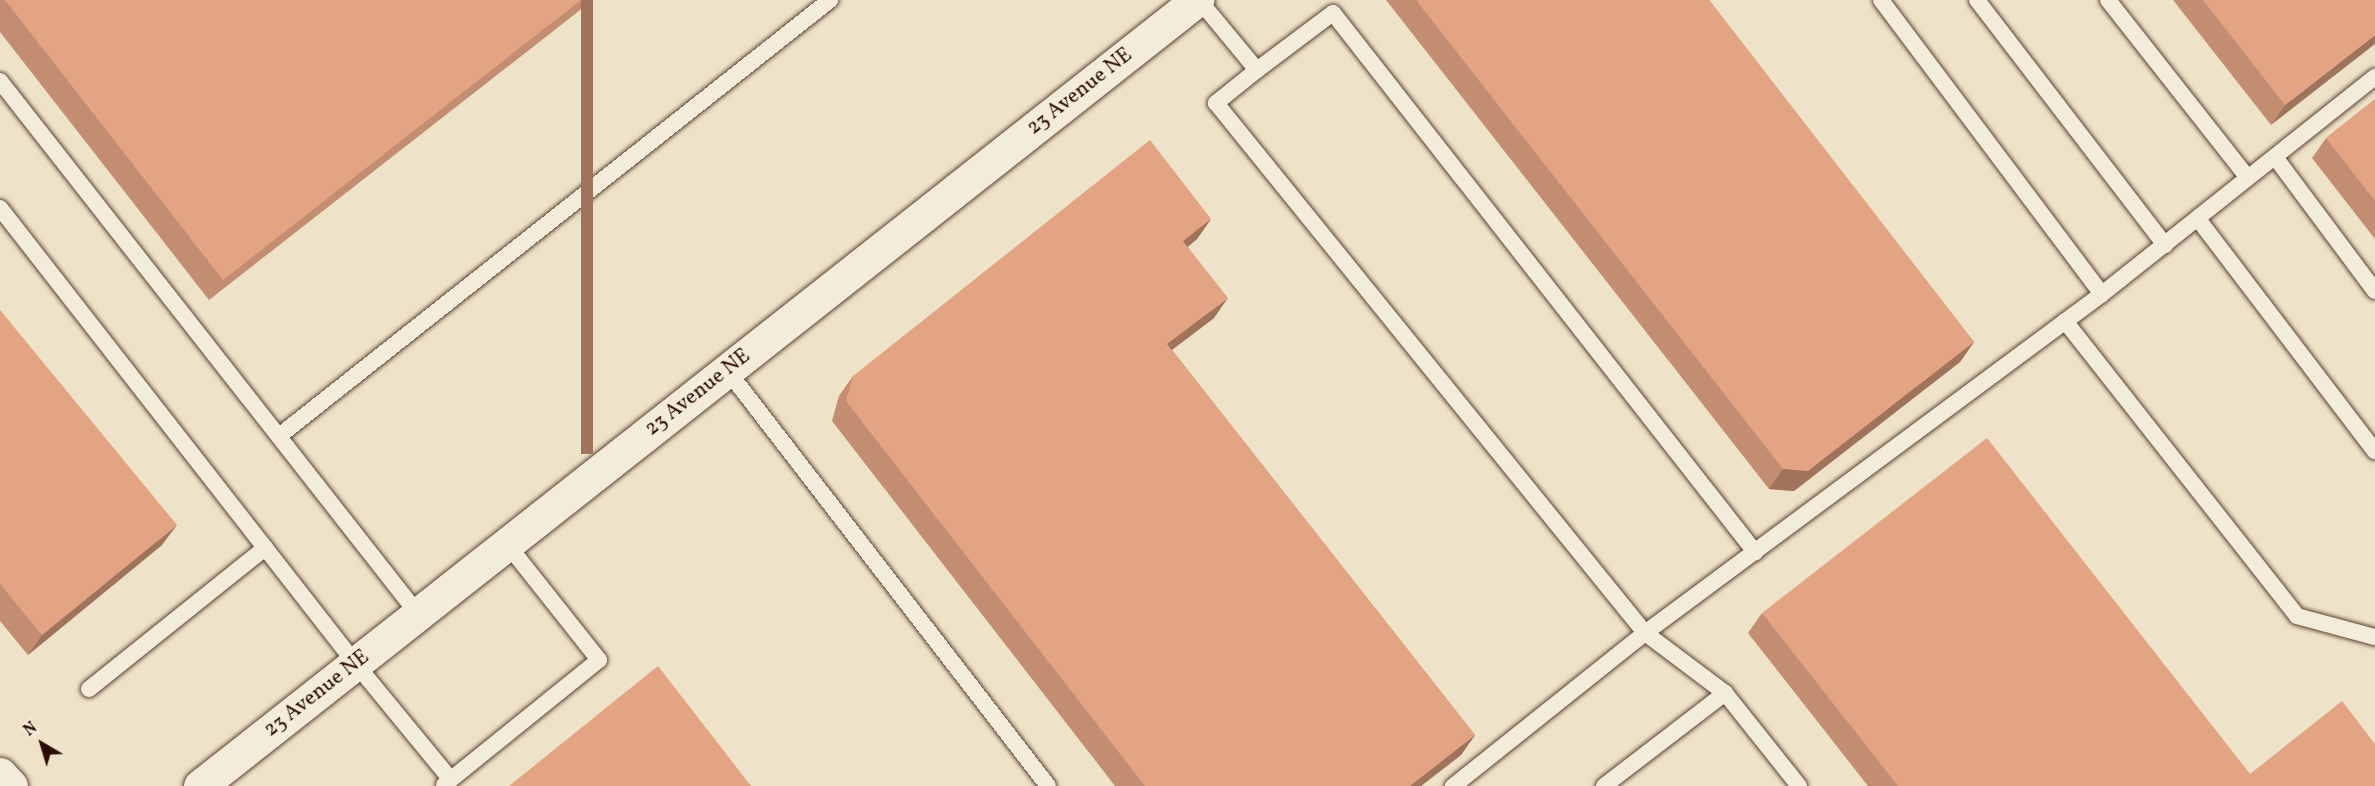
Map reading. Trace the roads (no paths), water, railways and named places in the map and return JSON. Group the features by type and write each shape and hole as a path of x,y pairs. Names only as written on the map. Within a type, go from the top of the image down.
{"street":[{"name":"23 Avenue NE","path":"200,786 1198,0"},
{"path":"0,774 11,786"}],"lane":[{"path":"279,436 830,0"},
{"path":"1198,0 1257,70"},
{"path":"1881,0 2102,294"},
{"path":"1977,0 2165,245"},
{"path":"2108,0 2248,178"},
{"path":"1755,552 1333,14 1216,103 1645,633 1725,693 1799,786"},
{"path":"1453,786 1645,633 2102,294 2375,77"},
{"path":"0,81 418,614"},
{"path":"2275,158 2375,291"},
{"path":"3,218 265,548 447,783 599,660 507,544"},
{"path":"2198,219 2375,451"},
{"path":"2065,321 2298,616 2375,638"},
{"path":"727,370 1048,786"},
{"path":"89,689 265,548"},
{"path":"1604,786 1725,693"}]}
